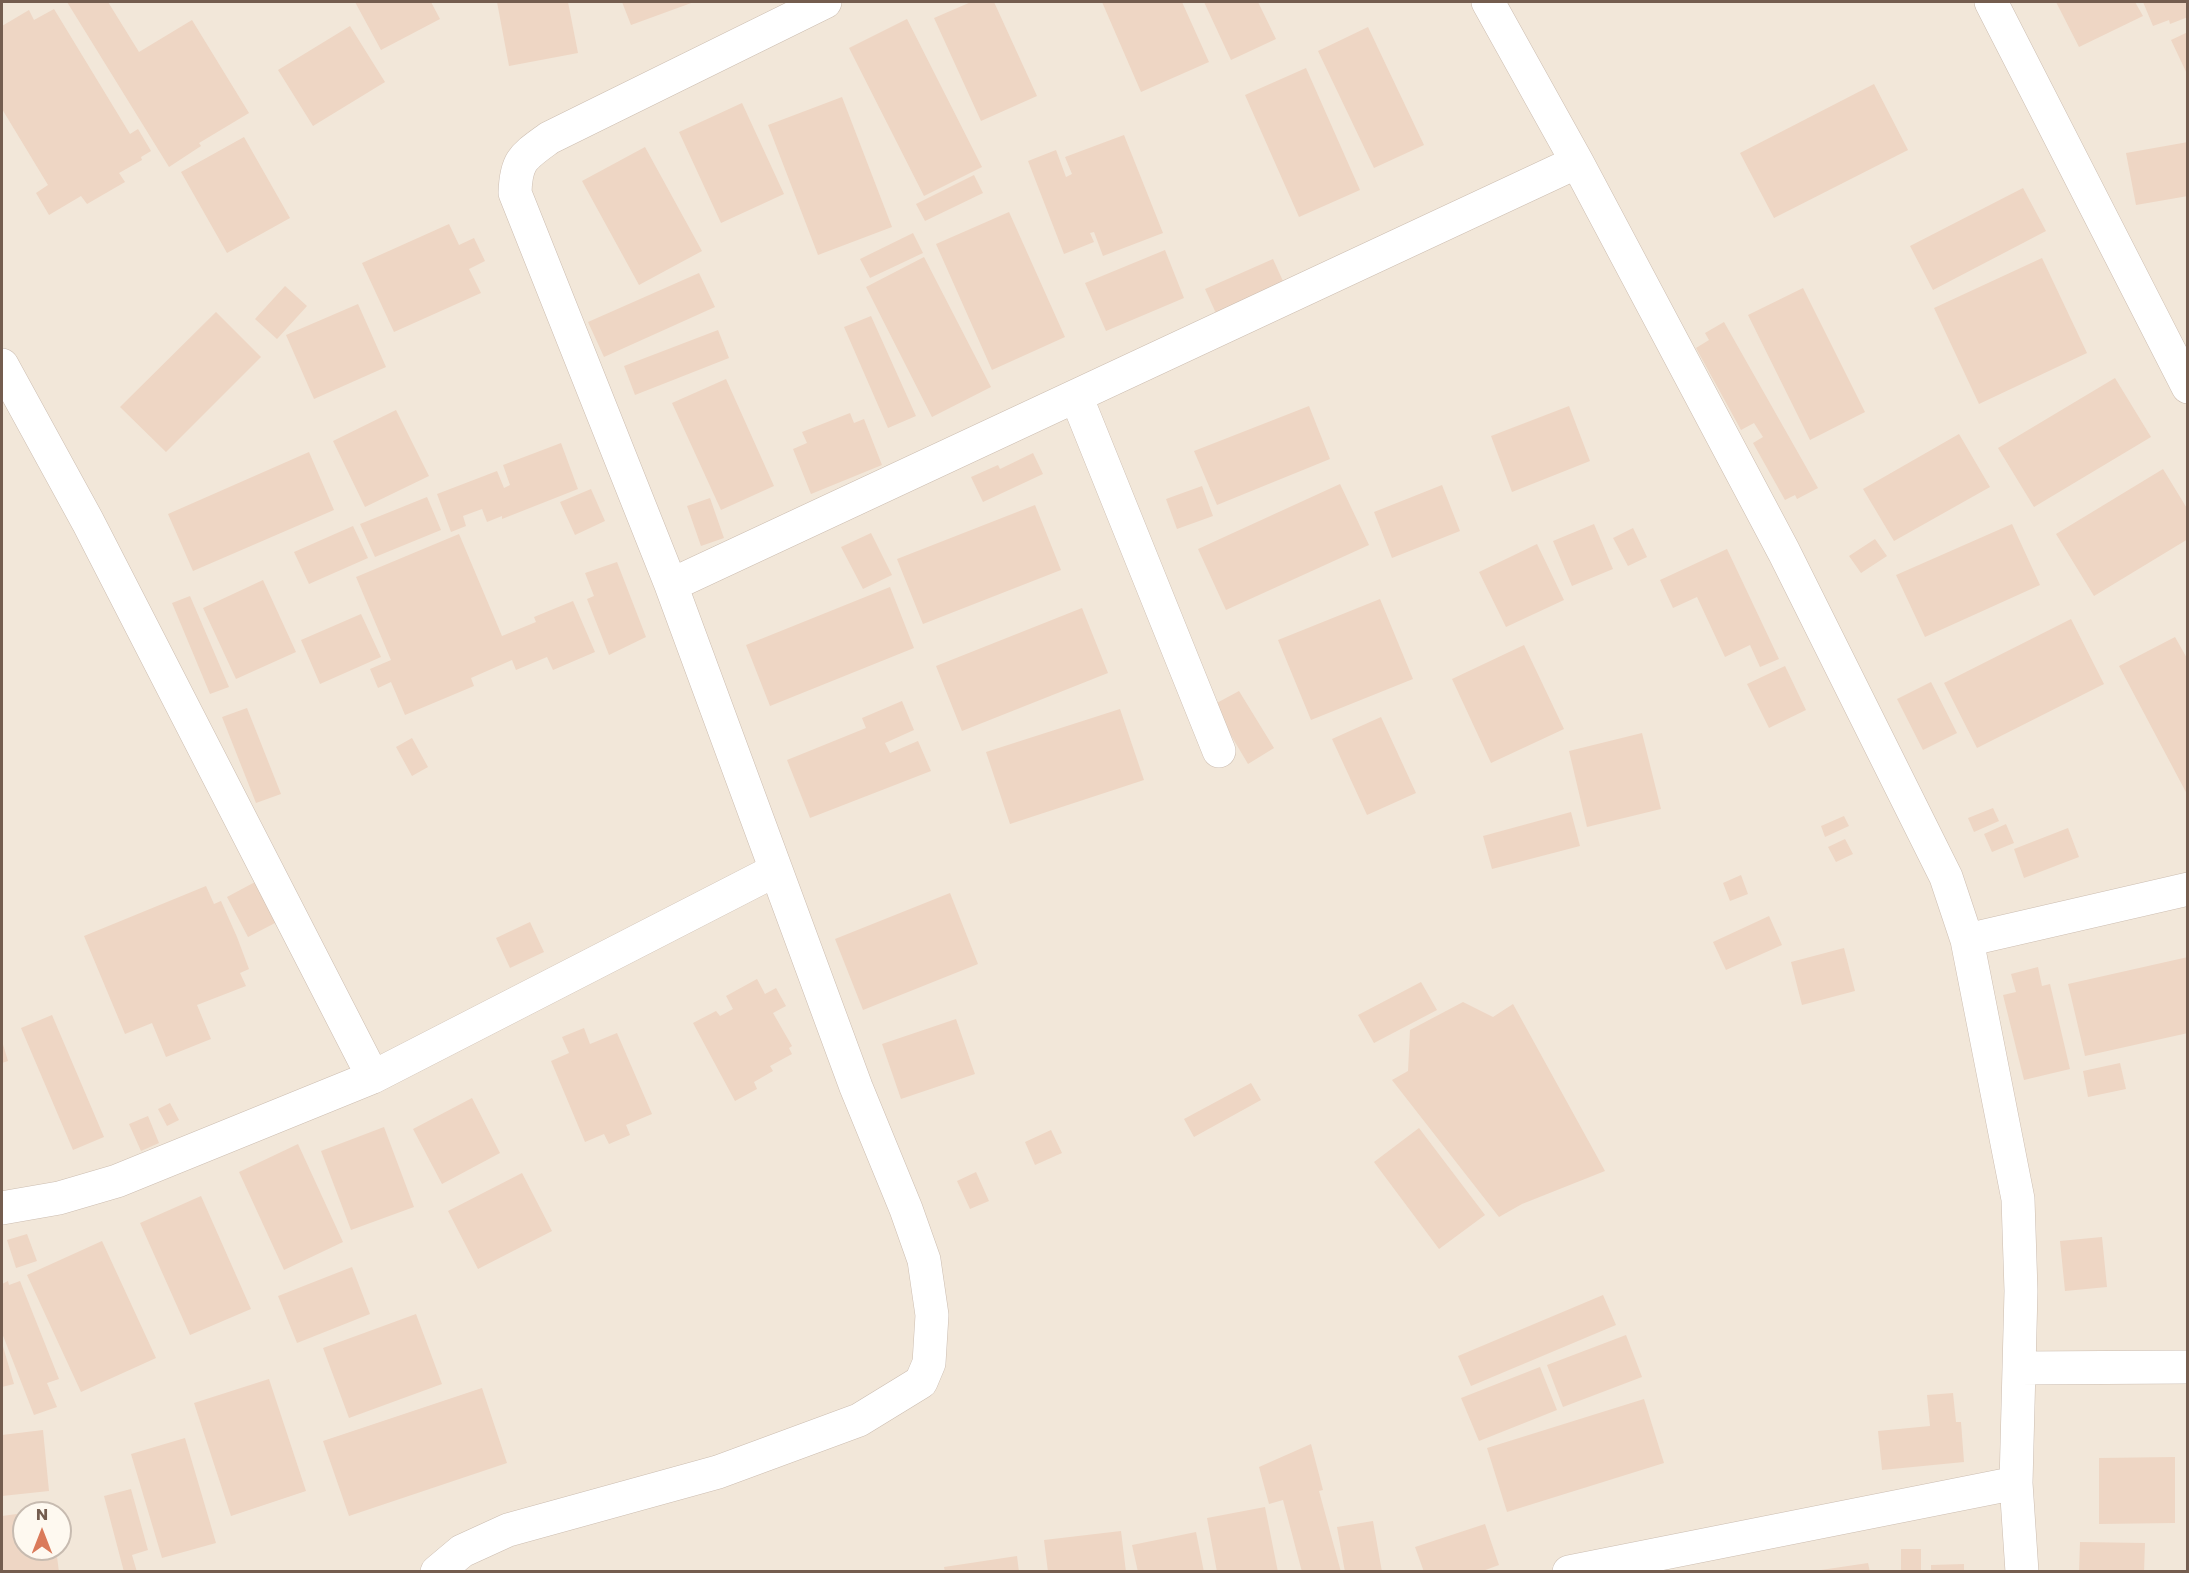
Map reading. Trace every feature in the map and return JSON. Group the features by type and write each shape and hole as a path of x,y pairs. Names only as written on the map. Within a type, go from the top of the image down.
{"street":[{"path":"437,1572 462,1551 508,1530 718,1472 859,1420 921,1382 929,1363 932,1315 924,1260 671,585 515,193 516,170 523,158 549,138 825,2"},
{"path":"1488,2 1577,162 1810,605 1946,877 1967,940 2018,1199 2021,1291 2016,1483 2022,1572"},
{"path":"1992,2 2187,387"},
{"path":"671,585 1577,162"},
{"path":"2,365 88,522 373,1077"},
{"path":"1076,396 1219,751"},
{"path":"2,1208 59,1198 117,1181 373,1077 776,870"},
{"path":"1967,940 2187,889"},
{"path":"2019,1368 2187,1367"},
{"path":"1569,1572 2016,1483"}],"shaded area":[{"path":"2,2 2187,2 2187,1571 2,1572"}],"building":[{"path":"67,2 108,2 139,52 192,20 249,113 199,143 201,146 169,167"},
{"path":"355,2 431,2 440,19 381,50"},
{"path":"497,2 568,2 578,53 509,66"},
{"path":"622,2 694,2 631,25"},
{"path":"971,2 994,2 1037,96 981,121 934,18"},
{"path":"1102,2 1182,2 1209,62 1141,92"},
{"path":"1204,2 1258,2 1276,39 1231,60"},
{"path":"2056,2 2135,2 2143,16 2079,47"},
{"path":"2143,2 2188,2 2188,17 2170,24 2169,20 2153,26"},
{"path":"54,9 130,134 138,129 151,151 141,157 142,160 119,173 125,182 87,204 81,196 49,215 36,193 48,185 2,109 2,26 29,10 34,20"},
{"path":"907,19 982,167 924,196 849,48"},
{"path":"350,26 385,82 313,126 278,70"},
{"path":"1368,27 1424,145 1374,168 1318,51"},
{"path":"2188,32 2188,76 2171,40"},
{"path":"1306,68 1360,190 1299,217 1245,95"},
{"path":"1874,84 1908,150 1774,218 1740,153"},
{"path":"842,97 892,227 818,255 768,125"},
{"path":"742,103 784,194 721,223 679,132"},
{"path":"1124,135 1163,233 1103,256 1094,232 1090,233 1094,242 1064,254 1028,161 1056,150 1066,177 1072,174 1065,157"},
{"path":"244,137 290,218 227,253 181,172"},
{"path":"2188,142 2188,196 2136,205 2126,153"},
{"path":"645,147 702,251 639,285 582,181"},
{"path":"974,175 983,193 925,221 916,204"},
{"path":"2023,188 2046,231 1933,290 1910,246"},
{"path":"1009,212 1065,337 992,370 936,244"},
{"path":"449,224 459,245 474,238 485,261 469,269 481,293 394,332 362,263"},
{"path":"913,233 923,253 870,278 860,259"},
{"path":"1165,250 1184,298 1106,331 1085,283"},
{"path":"924,257 991,387 932,417 866,287"},
{"path":"2042,258 2087,353 1979,404 1934,308"},
{"path":"1273,259 1287,290 1219,320 1205,289"},
{"path":"699,273 715,307 604,357 588,322"},
{"path":"285,286 307,306 277,339 255,319"},
{"path":"1803,288 1865,412 1810,440 1748,315"},
{"path":"358,304 386,367 314,399 286,335"},
{"path":"216,312 261,357 166,452 120,407"},
{"path":"871,316 916,416 888,428 844,327"},
{"path":"1724,322 1818,488 1797,499 1795,495 1785,500 1753,443 1763,437 1754,423 1741,430 1696,348 1709,340 1705,333"},
{"path":"718,330 729,358 635,395 624,366"},
{"path":"2115,378 2151,437 2034,507 1998,448"},
{"path":"726,379 774,486 721,510 672,403"},
{"path":"1309,406 1330,459 1217,505 1194,451"},
{"path":"1569,406 1590,461 1512,492 1491,436"},
{"path":"396,410 429,476 365,507 333,441"},
{"path":"850,413 854,423 864,419 882,465 811,494 793,449 807,443 802,432"},
{"path":"1959,434 1990,487 1894,541 1863,489"},
{"path":"561,443 578,489 502,519 502,516 487,522 482,509 463,516 466,526 451,532 437,494 497,471 504,488 510,485 503,465"},
{"path":"309,452 334,510 193,571 168,514"},
{"path":"1033,453 1043,474 983,502 971,477 998,465 1000,469"},
{"path":"2163,469 2188,510 2188,539 2094,596 2056,534"},
{"path":"1340,484 1369,545 1226,610 1198,549"},
{"path":"1442,485 1460,531 1392,558 1374,512"},
{"path":"1202,486 1213,516 1177,529 1166,499"},
{"path":"591,489 605,521 575,535 560,502"},
{"path":"427,497 441,530 375,557 360,524"},
{"path":"710,498 724,538 701,546 687,506"},
{"path":"1035,505 1061,570 923,624 897,559"},
{"path":"1594,524 1613,569 1572,586 1553,541"},
{"path":"2012,524 2040,585 1925,637 1896,575"},
{"path":"353,526 368,558 309,584 294,552"},
{"path":"1633,528 1647,557 1628,566 1613,538"},
{"path":"871,533 892,575 863,589 841,547"},
{"path":"459,534 502,636 536,622 534,617 573,601 595,652 553,670 547,657 516,670 512,660 471,678 474,686 405,715 391,682 378,688 370,669 391,660 356,577"},
{"path":"1875,539 1887,556 1861,573 1849,556"},
{"path":"1537,544 1564,600 1506,627 1479,572"},
{"path":"1727,549 1779,659 1760,667 1750,645 1725,657 1697,597 1673,608 1660,580"},
{"path":"617,562 646,637 609,655 587,599 594,596 585,573"},
{"path":"263,580 296,652 236,679 203,608"},
{"path":"890,587 914,648 770,706 746,645"},
{"path":"190,596 229,687 210,694 172,603"},
{"path":"1380,599 1413,679 1311,720 1278,640"},
{"path":"1082,608 1108,673 962,731 936,666"},
{"path":"361,614 381,657 320,684 301,640"},
{"path":"2071,619 2104,684 1977,748 1944,683"},
{"path":"2175,637 2188,660 2188,796 2119,666"},
{"path":"1524,645 1564,729 1491,763 1452,679"},
{"path":"1785,666 1806,710 1769,728 1747,684"},
{"path":"1931,682 1957,733 1923,750 1897,699"},
{"path":"1239,691 1274,748 1248,764 1213,705"},
{"path":"902,701 914,730 885,743 890,753 918,741 931,771 810,818 787,760 866,728 862,718"},
{"path":"247,708 281,794 256,803 222,717"},
{"path":"1120,709 1144,780 1010,824 986,752"},
{"path":"1381,717 1416,793 1367,815 1332,739"},
{"path":"1642,733 1661,809 1587,827 1569,751"},
{"path":"412,738 428,767 412,776 396,747"},
{"path":"1993,808 1999,821 1974,832 1968,818"},
{"path":"1571,812 1580,846 1492,869 1483,836"},
{"path":"1844,816 1849,826 1825,837 1821,826"},
{"path":"2006,824 2014,843 1992,852 1984,834"},
{"path":"2068,828 2079,857 2024,878 2014,849"},
{"path":"1845,839 1853,854 1836,862 1828,847"},
{"path":"1741,875 1748,894 1730,901 1723,883"},
{"path":"255,882 277,922 248,937 227,897"},
{"path":"206,886 214,904 221,901 237,937 249,969 240,973 246,986 197,1005 211,1039 166,1057 152,1023 125,1034 84,936"},
{"path":"950,893 978,964 863,1010 835,939"},
{"path":"1769,916 1782,945 1726,970 1713,942"},
{"path":"530,922 544,952 510,968 496,938"},
{"path":"1844,948 1855,991 1802,1005 1791,962"},
{"path":"2188,957 2188,1033 2085,1056 2068,984"},
{"path":"2038,967 2042,986 2050,984 2070,1069 2024,1080 2003,995 2016,992 2011,974"},
{"path":"757,979 765,994 776,988 786,1006 773,1013 792,1046 789,1048 792,1054 770,1066 773,1071 754,1082 757,1089 735,1101 693,1023 716,1011 720,1016 733,1009 726,996"},
{"path":"1421,982 1437,1010 1374,1043 1358,1015"},
{"path":"1463,1002 1493,1017 1513,1004 1605,1171 1522,1204 1499,1217 1392,1080 1408,1071 1410,1030"},
{"path":"52,1015 104,1137 73,1150 21,1028"},
{"path":"956,1019 975,1074 901,1099 882,1044"},
{"path":"584,1028 590,1044 617,1033 652,1114 626,1125 630,1135 609,1144 604,1134 585,1142 551,1061 569,1053 562,1037"},
{"path":"2,1041 8,1061 2,1063"},
{"path":"2120,1063 2126,1089 2088,1097 2083,1071"},
{"path":"1251,1083 1261,1100 1194,1137 1184,1119"},
{"path":"472,1098 500,1153 442,1184 413,1129"},
{"path":"170,1103 179,1120 167,1126 158,1109"},
{"path":"148,1116 159,1143 141,1151 129,1124"},
{"path":"384,1127 414,1207 351,1230 321,1151"},
{"path":"1419,1128 1485,1215 1439,1249 1374,1162"},
{"path":"1051,1130 1062,1153 1035,1165 1025,1142"},
{"path":"298,1144 343,1242 284,1270 239,1172"},
{"path":"976,1172 989,1201 970,1209 957,1181"},
{"path":"522,1173 552,1231 478,1269 448,1211"},
{"path":"201,1196 251,1309 190,1335 140,1223"},
{"path":"27,1234 37,1261 16,1268 7,1240"},
{"path":"2102,1237 2107,1287 2065,1291 2060,1241"},
{"path":"102,1241 156,1358 81,1392 27,1275"},
{"path":"352,1267 370,1314 297,1343 278,1296"},
{"path":"8,1281 9,1285 20,1281 59,1379 47,1383 57,1407 34,1415 2,1333 2,1284"},
{"path":"1603,1295 1616,1325 1471,1386 1458,1356"},
{"path":"416,1314 442,1384 349,1418 323,1348"},
{"path":"1626,1335 1642,1377 1563,1407 1547,1365"},
{"path":"2,1343 14,1384 2,1387"},
{"path":"1540,1367 1557,1410 1479,1441 1461,1398"},
{"path":"269,1379 306,1491 231,1516 194,1403"},
{"path":"482,1388 507,1463 349,1516 323,1441"},
{"path":"1953,1393 1956,1422 1961,1422 1964,1462 1882,1470 1878,1431 1930,1426 1927,1395"},
{"path":"1644,1399 1664,1463 1507,1512 1487,1448"},
{"path":"43,1430 49,1491 2,1496 2,1435"},
{"path":"185,1438 216,1543 162,1558 131,1454"},
{"path":"1311,1444 1323,1490 1319,1491 1341,1572 1302,1572 1283,1500 1269,1504 1259,1467"},
{"path":"2175,1457 2175,1523 2099,1524 2099,1458"},
{"path":"131,1489 148,1550 132,1555 137,1572 124,1572 104,1496"},
{"path":"1265,1507 1278,1572 1217,1572 1207,1518"},
{"path":"12,1515 12,1561 58,1561 59,1572 2,1572 2,1516"},
{"path":"1373,1521 1382,1572 1345,1572 1337,1527"},
{"path":"1485,1524 1499,1565 1480,1572 1424,1572 1415,1547"},
{"path":"1121,1531 1126,1572 1048,1572 1044,1540"},
{"path":"1196,1532 1204,1572 1138,1572 1132,1545"},
{"path":"2080,1542 2145,1543 2144,1572 2079,1572"},
{"path":"1901,1549 1921,1549 1921,1572 1901,1572"},
{"path":"1017,1556 1019,1572 945,1572 944,1567"},
{"path":"1868,1563 1870,1572 1821,1572 1821,1570"},
{"path":"1964,1564 1964,1572 1931,1572 1931,1565"}]}
